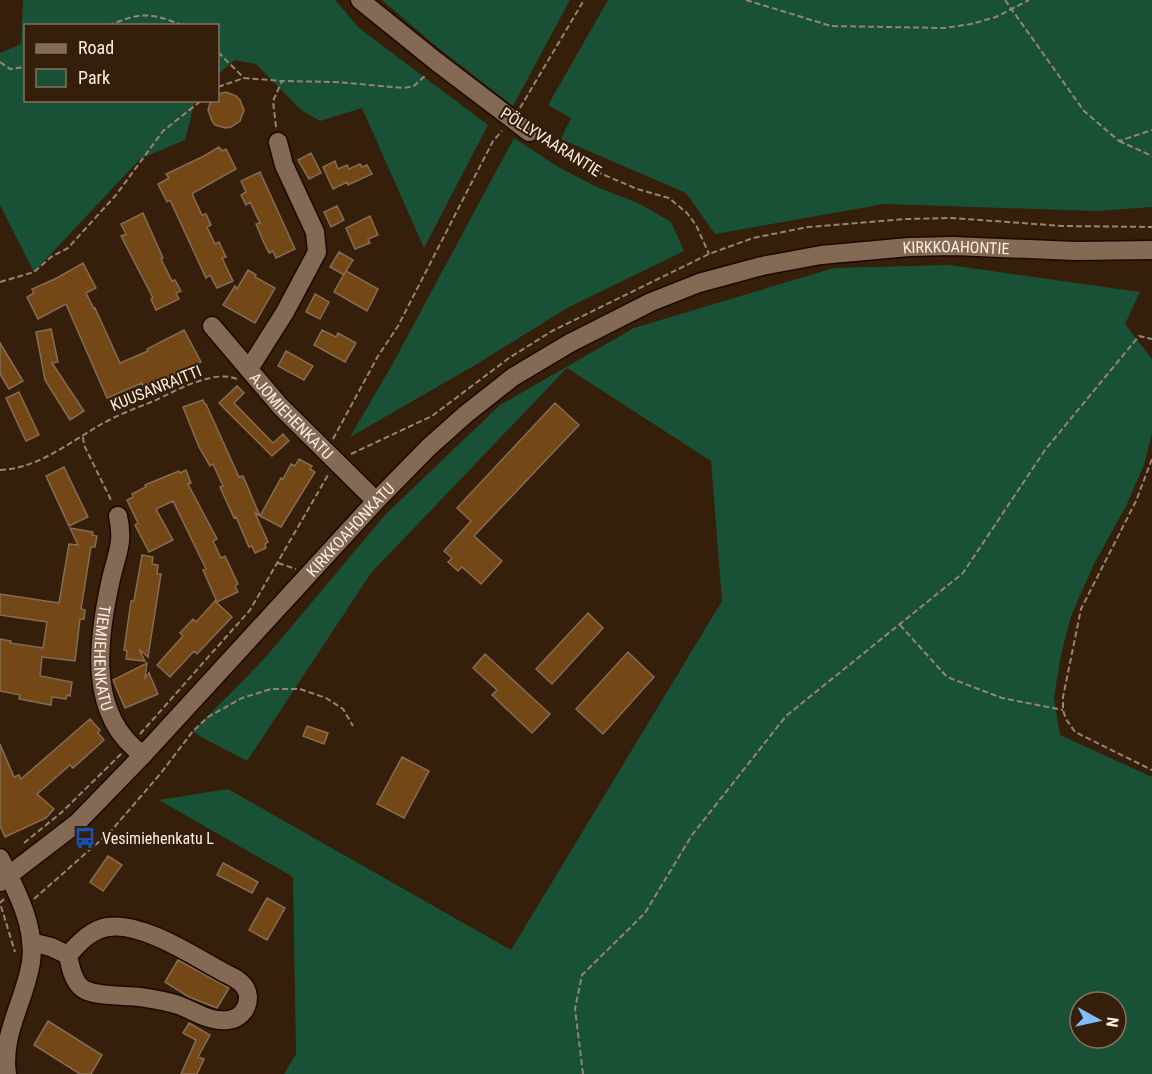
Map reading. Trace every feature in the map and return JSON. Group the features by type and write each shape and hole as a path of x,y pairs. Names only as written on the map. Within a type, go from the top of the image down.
{"street":[{"name":"PÖLLYVAARANTIE","path":"360,0 530,132"},
{"path":"245,375 285,312 317,252 315,232 284,165 278,142"},
{"name":"KIRKKOAHONTIE","path":"762,266 821,255 909,247 953,246 1076,251 1152,250"},
{"name":"KIRKKOAHONKATU","path":"4,879 77,822 136,750 429,447 466,414 513,377 570,343 651,302 699,283 762,266"},
{"name":"AJOMIEHENKATU","path":"212,326 245,375 280,406 376,501"},
{"name":"TIEMIEHENKATU","path":"118,516 122,538 105,612 99,669 102,688 112,718 136,750"},
{"path":"0,858 4,879 23,909 29,925 31,942 31,961 7,1043 7,1074"},
{"path":"126,928 164,940 236,978 245,987 248,994 247,1002 244,1011 237,1018 229,1020 202,1016 180,1005 158,1000 96,994 82,988 72,972 68,955 82,940 97,929 126,928"},
{"path":"31,942 51,947 68,955"}],"path":[{"path":"21,846 136,750 250,610 329,456 332,440 378,356 398,326 493,141 513,120 584,0"},
{"path":"746,0 831,26 944,28 996,17 1029,0"},
{"path":"1005,0 1084,111 1119,141 1152,156"},
{"path":"112,24 128,17 156,15 180,24"},
{"path":"219,53 244,78"},
{"path":"0,62 10,69 24,67"},
{"path":"219,87 244,78 404,88 414,86 437,62"},
{"path":"278,142 273,101 282,81"},
{"path":"0,282 34,272 51,257 68,248 116,195 163,131 200,102"},
{"path":"1119,141 1152,130"},
{"name":"PÖLLYVAARANTIE","path":"530,132 602,174 637,189 669,198 687,213 696,225 709,254"},
{"path":"329,456 432,416 509,358 552,331 709,254 753,238 808,227 906,219 952,218 1063,226 1152,227"},
{"path":"583,1074 575,1009 582,975 645,913 692,835 786,716 963,573 1045,450 1139,336 1152,339"},
{"name":"KUUSANRAITTI","path":"0,470 10,470 39,459 100,425 187,386 212,378 245,375"},
{"path":"82,437 118,516"},
{"path":"1152,459 1136,501 1081,609 1064,691 1063,710 1075,732 1152,770"},
{"path":"900,625 948,677 1002,698 1063,710"},
{"path":"23,909 111,831 161,773 193,731 208,717 242,698 271,689 300,689 326,698 343,709 353,726"}],"green space":[{"path":"23,0 335,0 359,28 488,125 424,248 362,108 320,121 301,110 256,64 235,60 219,73 219,24 24,24 24,102 195,102 185,140 140,159 34,272 0,205 0,53 21,44"},
{"path":"382,0 570,0 513,106 432,43"},
{"path":"608,0 1152,0 1152,207 1096,211 884,204 715,234 686,193 561,139 571,118 548,105"},
{"path":"514,138 560,168 599,188 638,203 671,222 684,251 567,308 477,364 350,437 392,365"},
{"path":"949,265 1140,292 1125,324 1152,359 1152,433 1144,465 1126,506 1094,564 1071,616 1061,655 1054,698 1060,735 1152,777 1152,1074 284,1074 296,1054 293,877 159,800 228,789 511,950 722,601 711,461 567,368 371,573 247,761 193,731 265,658 385,515 500,405 634,328 834,268"}],"building":[{"path":"226,92 236,96 244,110 240,121 231,127 215,125 208,110 210,102 219,102 219,94"},
{"path":"219,147 222,151 226,149 236,169 193,193 202,215 206,214 211,225 207,227 215,244 219,242 226,257 222,258 233,281 217,288 210,275 206,278 170,200 167,202 158,184 169,178 166,174"},
{"path":"311,153 321,173 309,179 298,160"},
{"path":"335,161 338,169 347,165 349,169 360,164 362,167 367,165 372,174 333,189 323,167"},
{"path":"260,172 295,249 276,258 273,251 269,253 264,243 256,224 260,223 250,202 246,205 241,195 246,192 241,181"},
{"path":"337,206 344,220 331,227 324,212"},
{"path":"143,213 163,258 161,259 172,281 175,280 181,291 176,293 179,299 156,310 151,299 153,298 121,236 126,234 121,224"},
{"path":"370,216 378,235 368,239 370,243 355,249 346,228"},
{"path":"339,252 353,260 346,271 378,289 367,311 334,292 344,275 330,267"},
{"path":"83,263 96,288 86,293 120,363 148,351 147,349 184,330 201,362 163,380 144,387 142,383 107,398 66,304 38,319 27,297 34,293 32,289"},
{"path":"248,270 256,275 255,277 275,288 255,323 223,305 235,286 237,289"},
{"path":"315,294 329,302 320,319 306,312"},
{"path":"51,329 58,362 52,363 84,411 70,420 45,380 36,332"},
{"path":"322,330 336,337 338,333 356,343 345,362 314,345"},
{"path":"0,343 23,381 9,389 0,374"},
{"path":"286,351 313,366 304,380 278,366"},
{"path":"237,386 244,393 234,403 273,443 283,434 289,441 272,456 219,403"},
{"path":"19,392 39,435 26,441 6,398"},
{"path":"203,400 239,477 243,476 260,516 255,513 268,542 265,544 266,548 255,553 252,546 249,547 236,517 234,518 220,487 223,486 213,464 210,466 199,447 183,407"},
{"path":"555,403 579,425 474,536 502,561 481,584 462,567 458,571 448,562 452,558 444,551 471,521 457,508"},
{"path":"299,459 312,466 310,469 315,472 281,527 260,516 281,478 283,479 291,464 295,466"},
{"path":"64,467 88,517 69,526 46,476"},
{"path":"186,470 191,483 188,484 217,539 213,541 221,558 225,556 238,584 235,586 238,592 217,602 203,570 206,569 173,501 156,509 173,540 149,552 135,525 138,523 127,500 133,497 132,494 146,487 145,485"},
{"path":"70,528 93,532 92,535 97,536 95,547 91,547 81,609 85,610 84,619 80,619 75,661 42,657 40,676 72,682 70,696 67,695 66,699 52,697 51,705 19,699 20,695 0,691 0,639 11,641 10,643 43,648 47,622 0,615 0,594 59,603 69,544 78,545"},
{"path":"142,555 153,557 152,564 158,565 157,574 161,574 148,657 139,649 145,661 126,659 127,651 124,650 131,601 134,601"},
{"path":"215,601 232,617 197,654 194,651 170,677 157,665 183,636 180,633 193,619 196,622"},
{"path":"588,613 603,628 552,684 536,669"},
{"path":"628,652 654,677 603,734 576,709"},
{"path":"485,654 550,714 532,733 492,695 497,690 473,668"},
{"path":"147,663 145,678 149,673 158,694 125,708 113,680"},
{"path":"90,719 100,730 98,733 104,740 73,768 70,765 37,794 54,809 46,818 5,837 0,826 0,744 14,777 19,775 21,779"},
{"path":"307,726 328,733 324,744 303,736"},
{"path":"402,757 429,771 404,818 377,804"},
{"path":"108,856 122,865 103,891 90,882"},
{"path":"223,863 258,882 252,893 217,875"},
{"path":"267,898 285,908 267,940 249,930"},
{"path":"178,960 229,988 217,1008 189,997 165,982"},
{"path":"48,1021 102,1055 91,1074 80,1074 34,1045"},
{"path":"189,1023 210,1035 198,1057 204,1059 197,1074 181,1074 196,1040 183,1033"}],"place":[{"name":"Vesimiehenkatu L","path":"85,838"}]}
